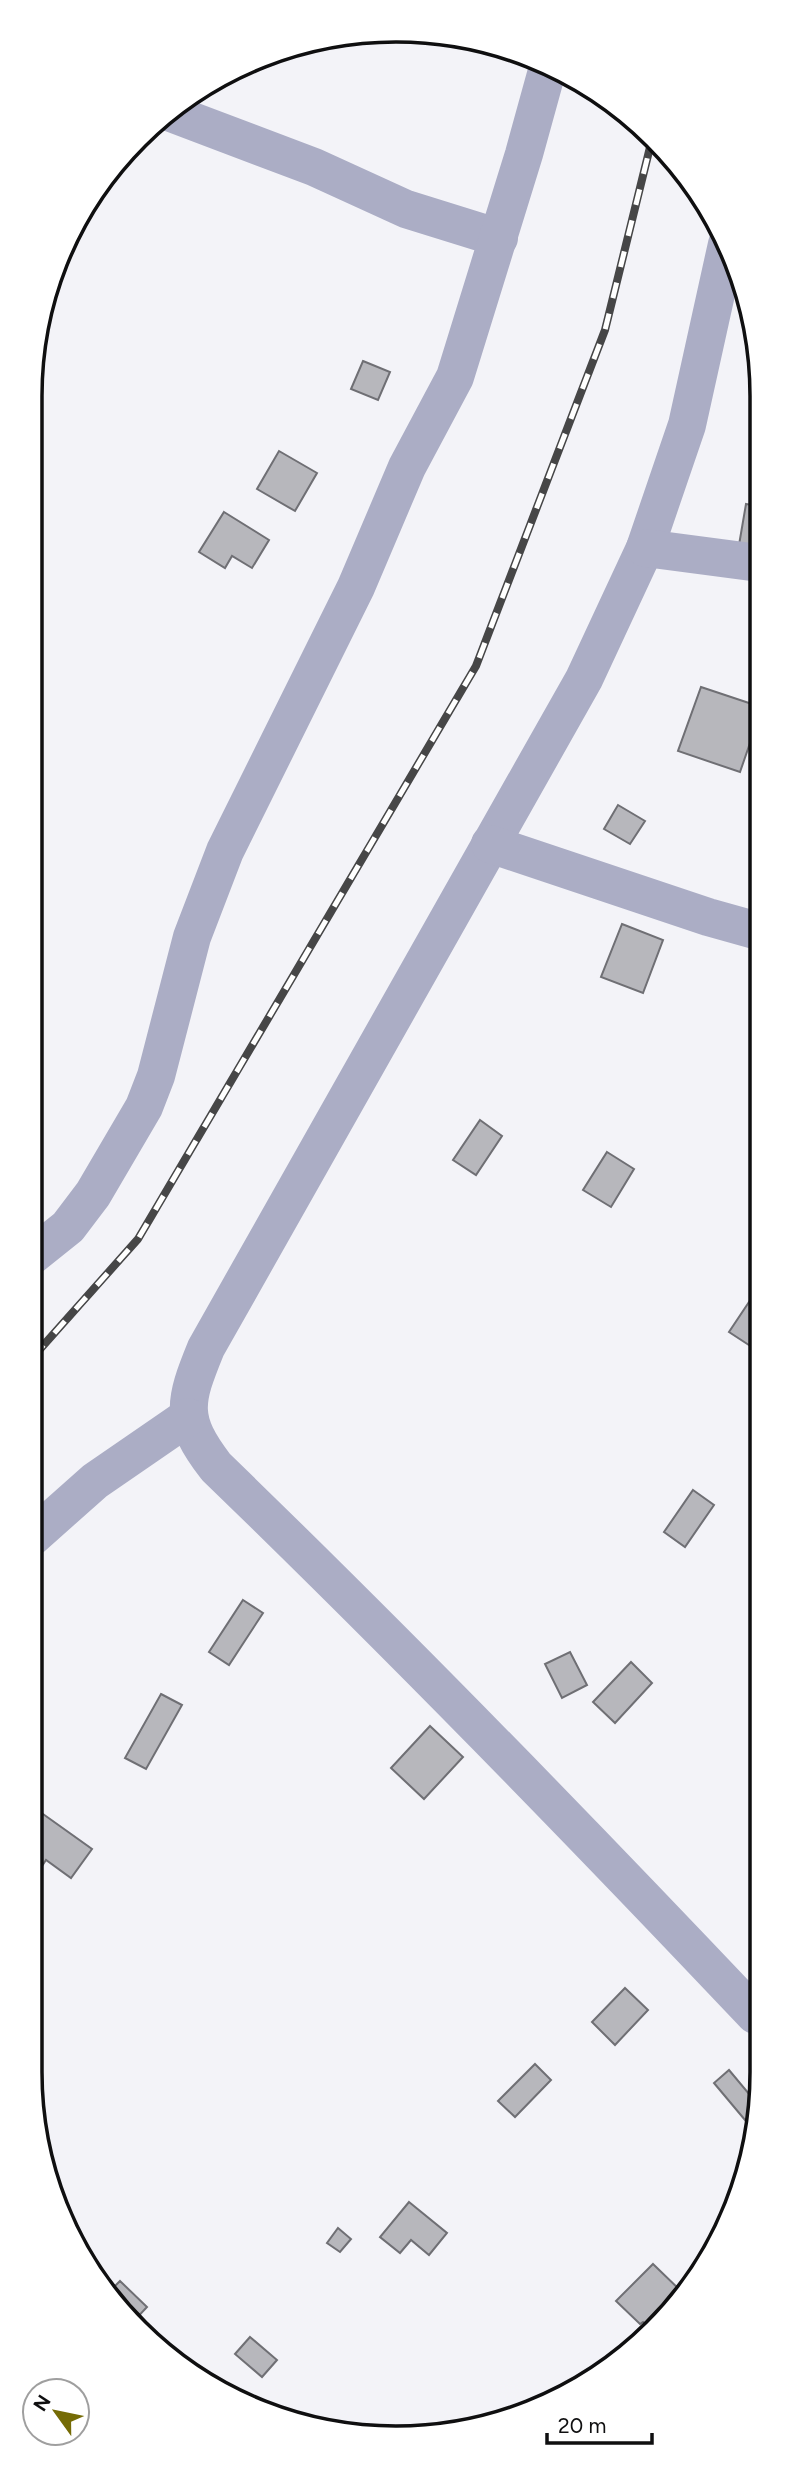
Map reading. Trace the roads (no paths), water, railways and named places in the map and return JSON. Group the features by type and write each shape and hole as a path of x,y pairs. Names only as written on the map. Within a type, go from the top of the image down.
{"street":[{"path":"42,1248 68,1227 93,1194 144,1107 156,1076 192,937 225,851 356,587 407,467 455,377 499,238 546,76"},
{"path":"179,116 314,167 406,209 499,238"},
{"path":"723,261 687,425 645,548 584,679 206,1348 191,1386 188,1417 198,1443 216,1467 377,1625 596,1847 750,2010"},
{"path":"645,548 750,562"},
{"path":"490,844 750,929"},
{"path":"42,1527 95,1482 188,1417"}],"railway":[{"path":"42,1347 138,1239 476,666 605,330 649,150"}]}
